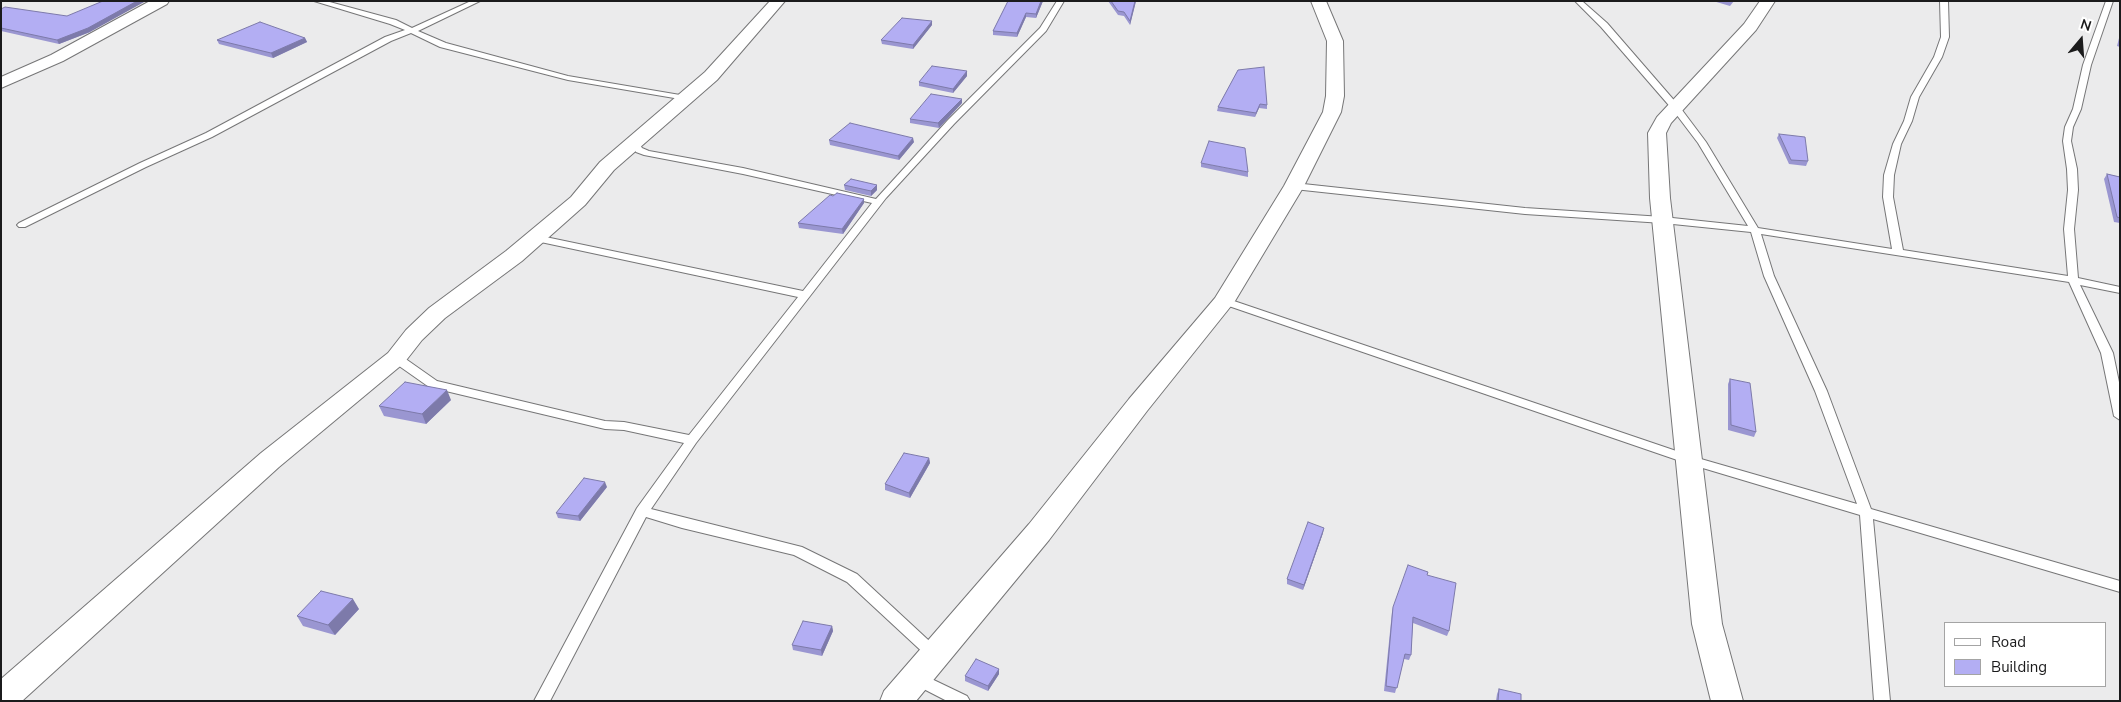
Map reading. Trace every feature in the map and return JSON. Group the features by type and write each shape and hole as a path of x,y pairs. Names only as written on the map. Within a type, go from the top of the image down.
{"street":[{"path":"1,83 57,58 162,1"},
{"path":"1,699 176,546 270,460 396,358 414,335 437,313 536,238 578,200 607,166 723,64 736,45 778,1"},
{"path":"896,701 1039,532 1138,405 1224,300 1294,186 1332,112 1335,96 1335,42 1318,1"},
{"path":"1727,701 1707,624 1663,220 1657,133 1663,121 1750,27 1768,1"}],"lane":[{"path":"317,1 393,22 443,45 508,63 568,78 686,98"},
{"path":"22,225 143,164 209,135 388,39 477,1"},
{"path":"1050,1 1061,1"},
{"path":"542,701 642,511 692,440 878,202 951,122 1042,29 1061,1"},
{"path":"1578,1 1604,25 1676,108 1702,142 1755,230 1769,276 1821,391 1866,512 1882,701"},
{"path":"1898,253 1888,197 1889,175 1897,144 1908,121 1915,97 1938,57 1946,37 1944,1"},
{"path":"2110,1 2087,65 2078,109 2069,127 2067,141 2072,169 2073,190 2069,229 2073,280 2107,353 2120,416"},
{"path":"634,142 639,150 647,154 743,171 878,202"},
{"path":"1294,186 1525,211 1663,220 1755,230 2073,280 2120,290"},
{"path":"536,238 805,295"},
{"path":"1224,300 1690,460 2120,587"},
{"path":"396,358 434,384 605,425 624,426 692,440"},
{"path":"642,511 682,524 797,551 852,578 935,655"},
{"path":"916,678 962,701"}],"building":[{"path":"103,1 137,1 88,28 57,40 1,28 1,9 5,7 67,16"},
{"path":"1008,1 1041,1 1036,14 1026,13 1017,33 993,31"},
{"path":"1111,1 1135,1 1130,21 1124,12 1118,11"},
{"path":"902,18 932,21 913,45 881,40"},
{"path":"260,22 305,38 271,53 217,40"},
{"path":"932,66 967,71 953,89 919,82"},
{"path":"1264,67 1267,105 1260,104 1256,113 1218,107 1238,70"},
{"path":"931,94 962,99 938,123 910,119"},
{"path":"850,123 913,138 898,156 829,140"},
{"path":"1779,134 1805,137 1808,161 1791,160"},
{"path":"1209,141 1245,148 1248,172 1201,163"},
{"path":"2107,174 2120,177 2120,218 2117,217"},
{"path":"851,179 877,185 871,191 844,185"},
{"path":"837,193 864,199 842,229 798,223 830,195 833,196"},
{"path":"1730,379 1750,383 1756,432 1731,425"},
{"path":"405,382 447,390 422,414 379,406"},
{"path":"904,453 929,458 909,493 885,484"},
{"path":"584,478 605,482 578,516 556,513"},
{"path":"1308,522 1324,528 1304,585 1287,579"},
{"path":"1408,565 1428,572 1427,575 1456,583 1449,631 1413,617 1411,655 1405,654 1397,688 1386,686 1393,607"},
{"path":"321,591 353,599 328,625 297,616"},
{"path":"803,621 832,626 821,650 792,645"},
{"path":"976,659 999,669 988,686 965,676"},
{"path":"1499,689 1521,694 1521,701 1498,701"}]}
